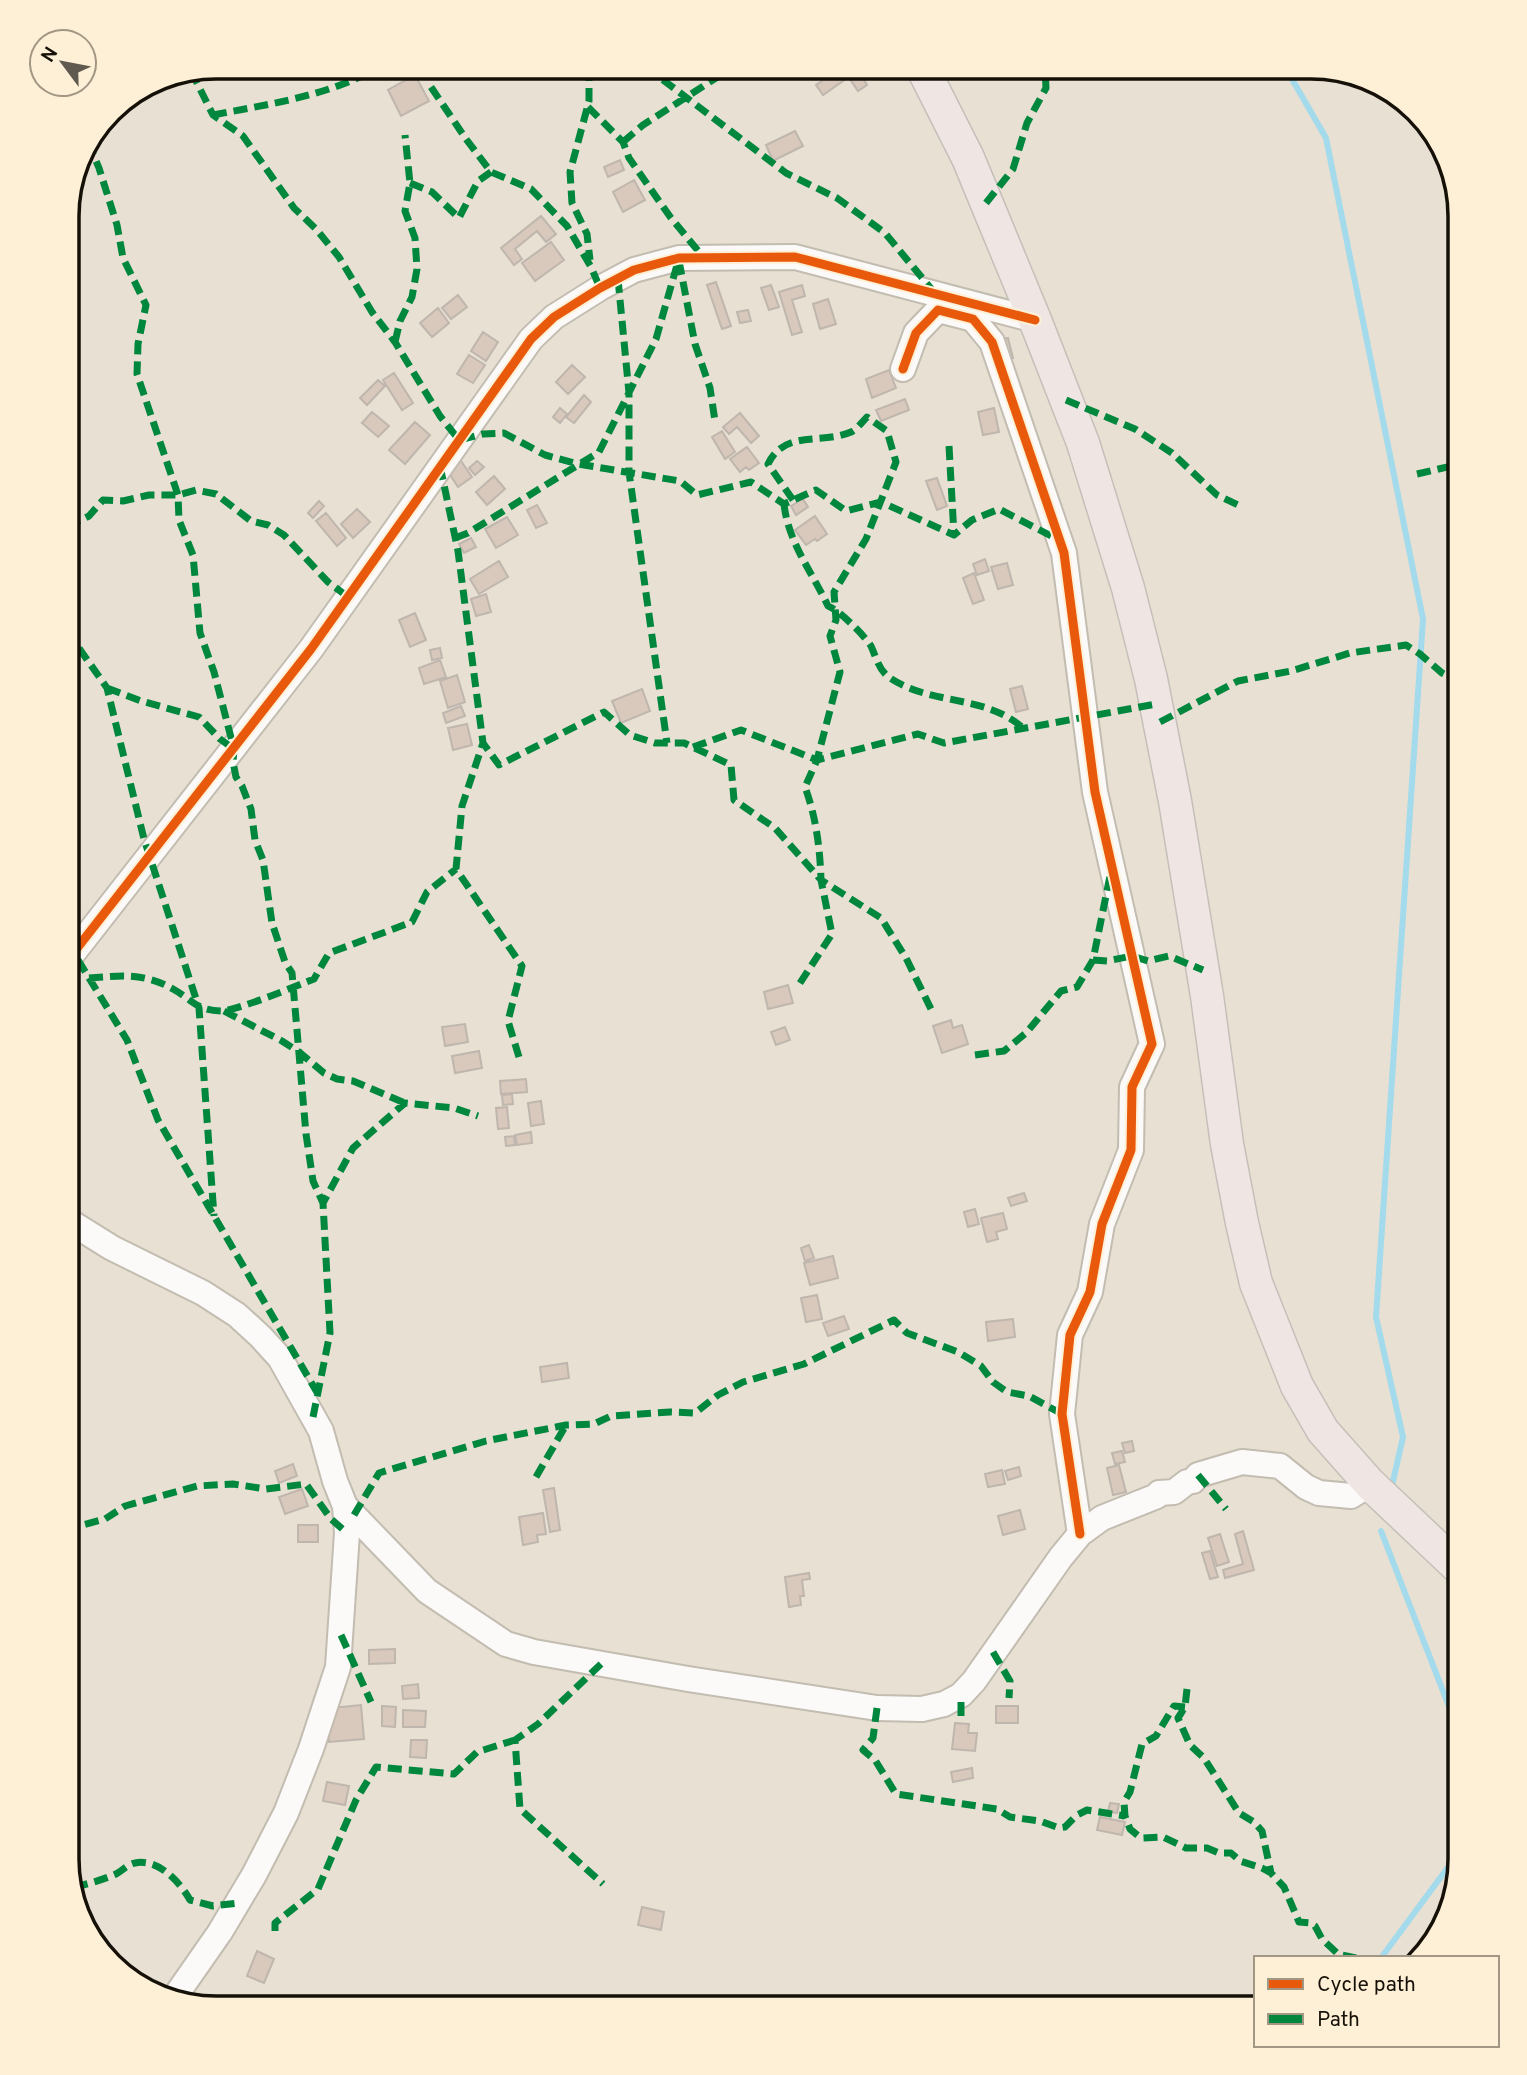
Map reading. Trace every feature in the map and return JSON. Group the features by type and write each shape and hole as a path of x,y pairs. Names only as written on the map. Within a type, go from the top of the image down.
{"main road":[{"path":"928,79 968,158 1035,320 1083,443 1128,588 1151,679 1175,801 1205,983 1227,1144 1256,1283 1297,1386 1323,1431 1370,1484 1448,1556"}],"street":[{"path":"79,946 311,649 524,349 554,317 600,288 654,263 679,258 796,257 1035,320"},
{"path":"903,369 916,333 938,310 973,319 992,342 1063,553 1095,792 1152,1044 1132,1087 1131,1150 1102,1224 1090,1292 1070,1335 1062,1413 1080,1534"},
{"path":"79,1227 112,1248 203,1293 237,1315 261,1337 280,1358 321,1432 345,1506 347,1533 338,1667 315,1737 286,1813 254,1875 220,1932 179,1991"},
{"path":"345,1506 427,1591 506,1644 534,1652 688,1679 877,1708 922,1709 944,1704 961,1695 974,1681 1061,1557 1080,1534 1102,1518 1159,1493 1174,1492 1198,1475 1241,1462 1280,1466 1306,1487 1319,1493 1351,1496 1370,1484"}],"building":[{"path":"408,79 417,79 429,101 401,116 388,90"},
{"path":"825,79 846,79 823,95 816,85"},
{"path":"850,79 864,79 867,85 858,91"},
{"path":"795,131 803,146 773,161 766,145"},
{"path":"620,160 624,170 608,177 604,167"},
{"path":"634,180 645,200 623,212 613,192"},
{"path":"541,216 556,234 546,242 537,231 515,249 522,259 514,265 501,248"},
{"path":"551,242 564,260 535,281 522,263"},
{"path":"716,282 731,326 722,329 707,285"},
{"path":"771,285 779,307 769,310 761,288"},
{"path":"802,285 805,296 792,300 802,332 792,335 779,292"},
{"path":"458,295 467,307 451,319 442,308"},
{"path":"828,299 836,324 820,329 813,304"},
{"path":"438,308 449,323 432,337 420,323"},
{"path":"748,310 751,321 740,323 737,312"},
{"path":"483,332 498,342 486,361 471,351"},
{"path":"1008,338 1013,358 1002,361 997,340"},
{"path":"469,355 485,365 473,383 457,374"},
{"path":"572,365 585,377 568,394 556,382"},
{"path":"889,370 896,388 872,398 866,379"},
{"path":"394,373 413,403 402,410 383,380"},
{"path":"378,380 385,386 367,405 360,398"},
{"path":"584,395 591,402 574,423 566,417"},
{"path":"905,399 909,410 881,421 876,410"},
{"path":"560,408 567,414 560,423 553,417"},
{"path":"994,408 999,432 983,435 978,412"},
{"path":"372,412 389,426 378,437 362,423"},
{"path":"740,413 759,436 751,443 737,427 729,434 723,427"},
{"path":"415,422 430,435 405,464 389,450"},
{"path":"722,431 735,452 725,459 712,437"},
{"path":"747,447 759,463 740,472 730,459"},
{"path":"459,458 472,477 458,487 445,467"},
{"path":"477,461 484,467 475,475 469,468"},
{"path":"494,476 505,489 487,505 476,492"},
{"path":"937,478 947,506 937,510 926,481"},
{"path":"803,499 808,507 796,515 791,506"},
{"path":"319,501 324,506 313,518 308,513"},
{"path":"537,505 547,523 536,528 527,510"},
{"path":"357,509 370,522 353,538 341,524"},
{"path":"326,513 346,538 337,546 316,521"},
{"path":"815,516 827,534 806,545 795,530"},
{"path":"507,517 518,535 496,548 485,529"},
{"path":"471,538 476,547 464,553 459,544"},
{"path":"985,559 989,571 977,575 973,564"},
{"path":"499,561 508,577 479,594 470,579"},
{"path":"1007,563 1013,585 998,589 991,567"},
{"path":"974,573 984,600 973,604 963,578"},
{"path":"486,594 491,612 476,616 471,599"},
{"path":"415,613 426,640 410,647 399,620"},
{"path":"440,648 442,658 432,660 430,650"},
{"path":"440,660 446,677 424,684 419,668"},
{"path":"457,675 465,702 448,708 440,681"},
{"path":"1022,686 1028,709 1016,712 1010,689"},
{"path":"642,689 650,711 621,723 612,701"},
{"path":"461,706 465,716 446,723 443,713"},
{"path":"467,724 472,745 453,750 448,728"},
{"path":"788,985 793,1003 768,1009 764,992"},
{"path":"951,1020 953,1028 962,1025 968,1044 942,1053 933,1026"},
{"path":"465,1024 468,1042 445,1046 442,1027"},
{"path":"785,1027 790,1040 776,1045 771,1032"},
{"path":"479,1051 482,1068 455,1073 452,1056"},
{"path":"526,1079 527,1092 501,1094 500,1081"},
{"path":"512,1094 513,1104 503,1105 502,1095"},
{"path":"541,1101 544,1124 531,1126 528,1103"},
{"path":"507,1107 509,1128 498,1129 496,1108"},
{"path":"531,1132 532,1143 517,1145 515,1135"},
{"path":"514,1136 515,1145 506,1146 505,1137"},
{"path":"1024,1193 1027,1201 1011,1206 1008,1198"},
{"path":"975,1209 979,1224 968,1227 964,1212"},
{"path":"1003,1213 1007,1229 996,1232 998,1239 987,1242 981,1218"},
{"path":"809,1245 814,1258 805,1261 801,1248"},
{"path":"833,1256 838,1278 810,1285 804,1263"},
{"path":"817,1295 822,1319 806,1322 801,1298"},
{"path":"844,1316 849,1329 828,1336 823,1323"},
{"path":"1013,1319 1015,1337 988,1341 986,1322"},
{"path":"567,1363 569,1378 542,1382 540,1367"},
{"path":"1132,1441 1134,1451 1125,1453 1122,1443"},
{"path":"1122,1451 1125,1462 1115,1464 1112,1453"},
{"path":"293,1464 297,1476 279,1483 275,1471"},
{"path":"1119,1465 1126,1492 1113,1495 1107,1468"},
{"path":"1019,1467 1021,1476 1008,1480 1005,1471"},
{"path":"1002,1470 1005,1484 988,1487 985,1474"},
{"path":"554,1488 560,1530 550,1532 543,1490"},
{"path":"302,1489 308,1506 285,1514 279,1497"},
{"path":"1020,1510 1025,1529 1003,1535 998,1516"},
{"path":"543,1513 546,1534 537,1535 538,1542 523,1545 519,1517"},
{"path":"298,1525 318,1525 318,1542 298,1542"},
{"path":"1243,1531 1254,1570 1225,1578 1223,1570 1243,1564 1235,1534"},
{"path":"1220,1534 1229,1562 1217,1566 1208,1538"},
{"path":"1210,1551 1218,1577 1210,1579 1202,1553"},
{"path":"809,1573 810,1579 802,1580 804,1596 800,1596 801,1605 789,1607 785,1577"},
{"path":"395,1649 395,1663 369,1664 369,1650"},
{"path":"418,1684 419,1698 403,1699 402,1686"},
{"path":"361,1705 364,1739 329,1742 327,1721 332,1708"},
{"path":"382,1706 396,1707 395,1727 382,1726"},
{"path":"996,1706 1018,1706 1018,1723 996,1723"},
{"path":"403,1710 426,1711 425,1727 403,1727"},
{"path":"955,1723 969,1724 968,1733 977,1733 975,1751 952,1749"},
{"path":"411,1740 427,1740 426,1758 410,1757"},
{"path":"972,1768 973,1778 953,1782 951,1772"},
{"path":"327,1782 349,1786 345,1805 323,1801"},
{"path":"1110,1803 1119,1804 1117,1813 1108,1812"},
{"path":"1100,1817 1125,1822 1122,1835 1097,1830"},
{"path":"642,1907 664,1912 661,1930 638,1925"},
{"path":"257,1951 274,1959 264,1983 247,1976"}],"waterway":[{"path":"1292,79 1326,138 1423,619 1376,1317 1403,1437 1391,1490"},
{"path":"1381,1531 1448,1704"},
{"path":"1382,1956 1448,1868"}],"marked path":[{"path":"213,115 277,103 355,79"},
{"path":"589,79 589,101 570,172 572,203 587,234 590,260"},
{"path":"662,79 786,173 837,198 885,233 933,291"},
{"path":"623,142 643,125 714,79"},
{"path":"986,203 1013,169 1027,123 1046,88 1046,79"},
{"path":"196,80 213,115 243,136 294,208 339,257 440,416 459,440 483,434 504,433 545,455 578,464 680,481 697,495 751,482 784,504 816,490 846,511 881,502 954,535 972,520 999,509 1059,540"},
{"path":"431,87 491,172 531,189 567,226 600,288"},
{"path":"588,107 623,142 629,158 671,218 704,258"},
{"path":"395,342 400,321 412,297 417,269 415,238 405,211 410,183 405,135"},
{"path":"93,154 117,225 123,258 146,305 138,344 137,374 178,495 179,520 193,555 200,633 214,672 234,749 236,777 251,809 255,840 263,860 272,923 285,962 292,973 306,1134 313,1181 323,1203"},
{"path":"410,183 432,192 459,218 478,181 491,172"},
{"path":"455,538 468,533 599,452 656,339 679,258"},
{"path":"679,261 695,344 710,388 715,421"},
{"path":"618,279 629,393 629,472 667,743"},
{"path":"1066,400 1135,429 1172,453 1217,495 1238,505"},
{"path":"793,500 768,464 784,446 805,440 840,436 851,432 867,417 887,431 896,462 866,539 834,592 836,620 830,636 840,672 817,760 805,787 817,833 821,880 881,918 906,958 931,1009"},
{"path":"949,446 954,535"},
{"path":"440,466 458,551 483,743"},
{"path":"1417,474 1448,467"},
{"path":"79,521 89,516 103,500 123,501 149,495 178,495 196,490 216,494 251,521 268,525 284,535 328,582 348,597"},
{"path":"784,504 795,544 828,606 863,636 886,675 923,693 993,710 1024,729"},
{"path":"1160,722 1238,681 1291,671 1350,653 1406,645 1448,676"},
{"path":"79,648 107,688 144,839 199,1008 214,1216"},
{"path":"107,688 141,701 199,717 234,749"},
{"path":"693,747 741,730 817,760 918,734 944,743 1156,704"},
{"path":"519,1057 508,1021 522,966 456,869 462,806 483,743 499,765 604,712 630,735 655,743 684,743 731,765 734,800 775,828 821,880 832,934 798,986"},
{"path":"89,978 122,976 152,980 205,1009 229,1010 314,979 329,953 412,922 427,892 456,869"},
{"path":"975,1055 1004,1051 1026,1033 1061,991 1077,987 1093,960 1110,876"},
{"path":"1093,960 1107,961 1132,956 1148,961 1169,956 1203,970"},
{"path":"79,962 127,1040 158,1120 318,1394"},
{"path":"224,1011 282,1041 324,1073 337,1079 353,1081 405,1103"},
{"path":"313,1417 330,1333 323,1203 353,1148 405,1103 454,1108 478,1116"},
{"path":"354,1515 379,1473 486,1441 566,1425 594,1424 611,1416 695,1413 718,1395 743,1382 804,1364 894,1320 907,1333 958,1352 981,1366 993,1382 1007,1392 1029,1396 1062,1414"},
{"path":"536,1477 566,1425"},
{"path":"1198,1475 1226,1509"},
{"path":"79,1526 105,1519 125,1506 197,1486 233,1484 266,1489 306,1484 331,1519 347,1533"},
{"path":"341,1635 371,1702"},
{"path":"993,1652 1010,1681 1009,1698"},
{"path":"601,1664 538,1724 515,1740 520,1809 603,1884"},
{"path":"1187,1689 1185,1707 1178,1718 1190,1745 1204,1758 1239,1813 1254,1822 1262,1831 1271,1873"},
{"path":"961,1695 961,1716"},
{"path":"1185,1707 1174,1706 1156,1736 1142,1744 1130,1792 1124,1802 1130,1829 1141,1838 1163,1837 1186,1848 1207,1848 1219,1853 1231,1853 1240,1861 1271,1873 1284,1887 1299,1922 1315,1926 1322,1939 1338,1954 1347,1956"},
{"path":"877,1708 873,1738 863,1750 875,1760 896,1794 997,1809 1010,1817 1040,1821 1059,1828 1065,1827 1077,1815 1087,1810 1125,1816"},
{"path":"275,1931 275,1923 318,1889 356,1800 376,1767 454,1774 477,1752 515,1740"},
{"path":"81,1885 111,1876 132,1864 144,1862 167,1873 190,1900 213,1906 238,1903"}],"cycle path":[{"path":"79,946 311,649 531,339 554,317 634,270 679,258 795,257 1035,320"},
{"path":"903,369 916,333 938,310 973,319 992,342 1064,553 1095,792 1152,1044 1132,1087 1131,1150 1102,1224 1090,1292 1070,1335 1062,1414 1080,1534"}]}
